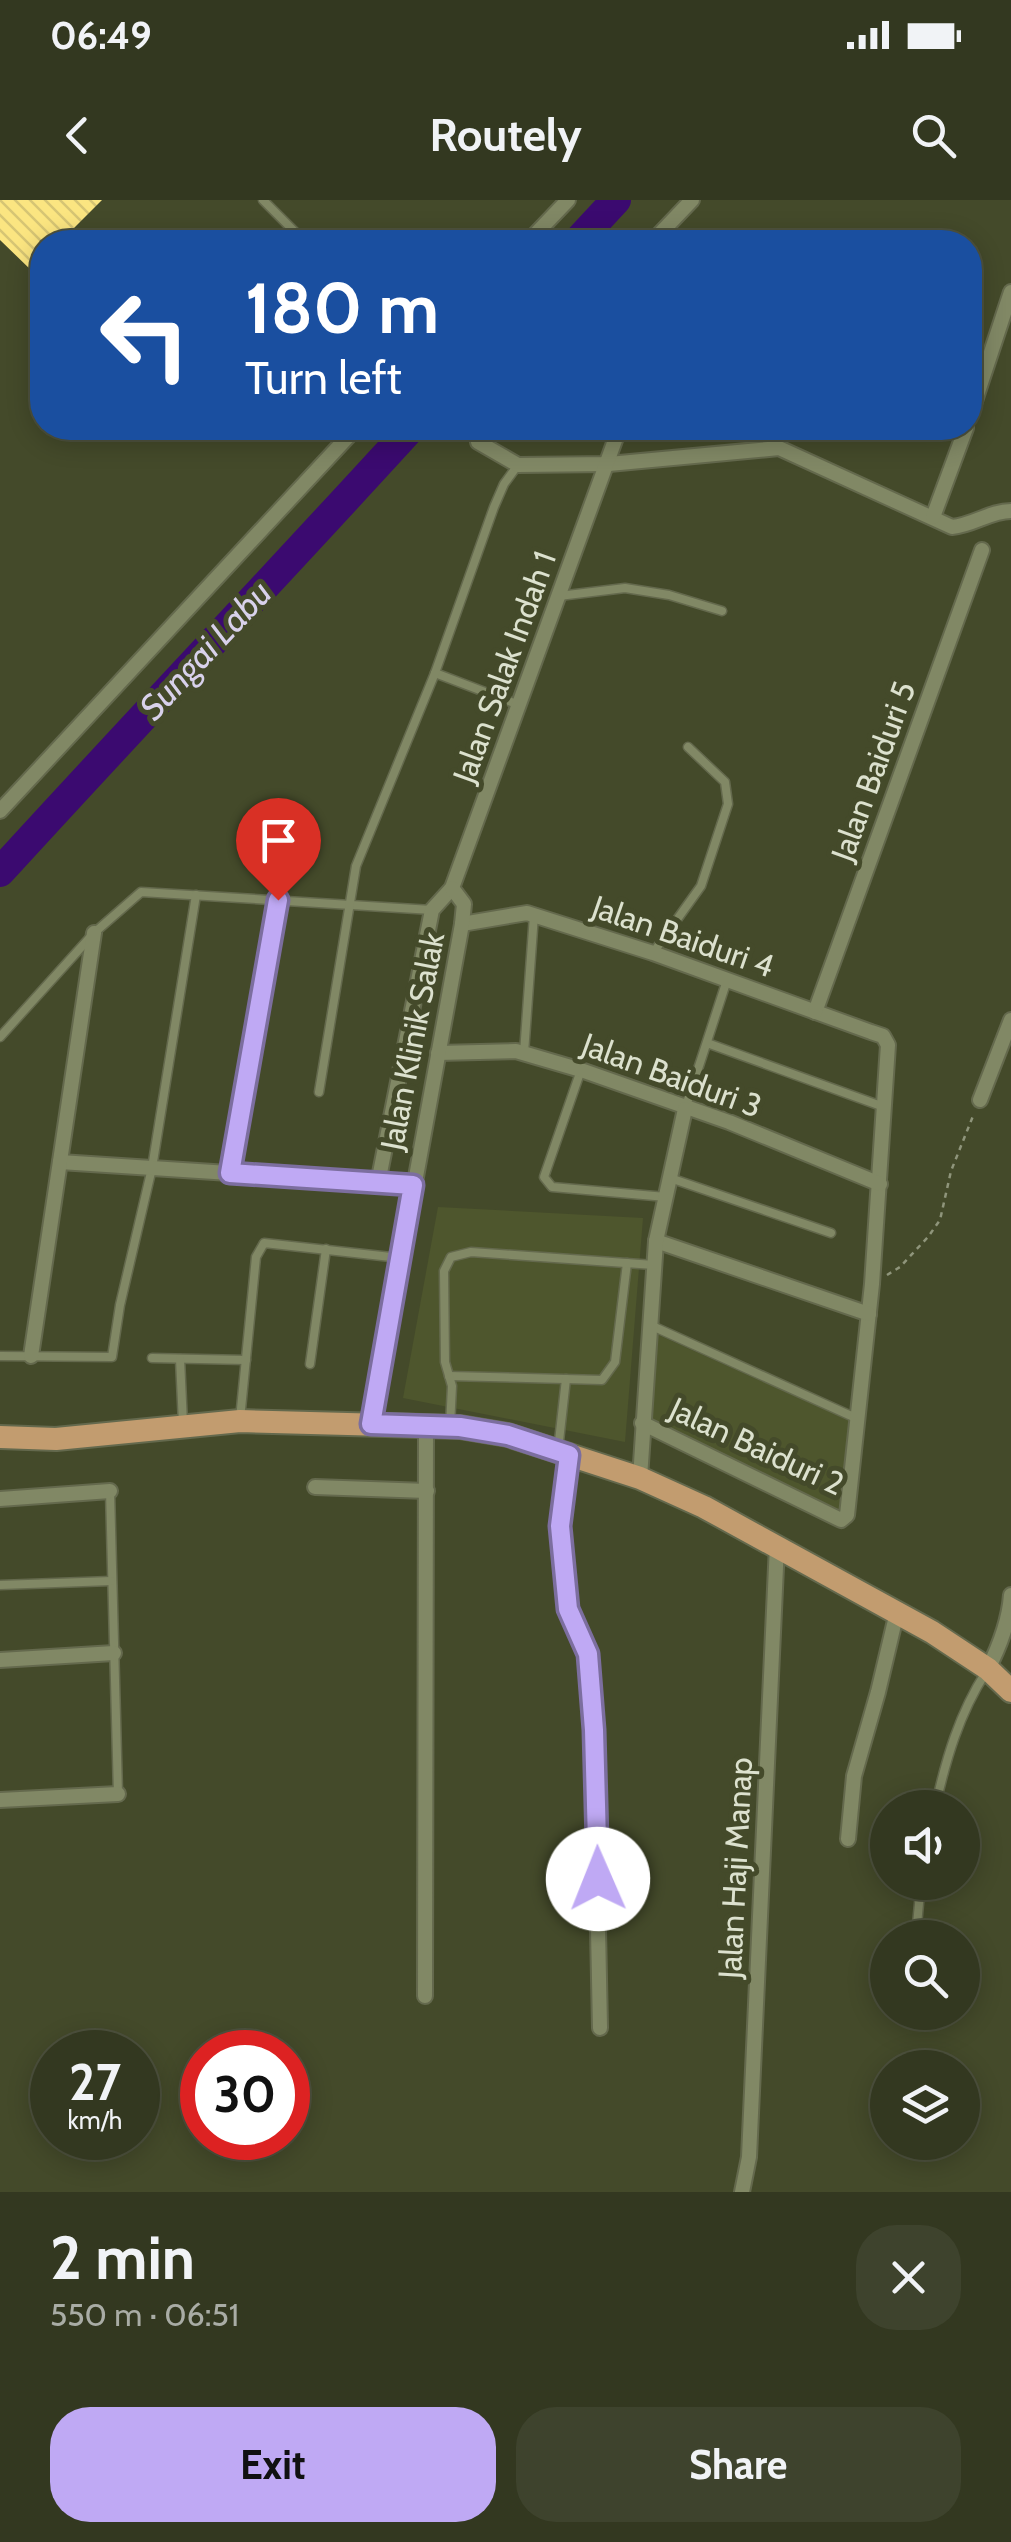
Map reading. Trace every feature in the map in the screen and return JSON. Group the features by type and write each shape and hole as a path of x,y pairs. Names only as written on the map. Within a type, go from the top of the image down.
{"main road":[{"path":"0,1437 56,1439 240,1420 450,1427 508,1435 640,1478 704,1507 897,1612 988,1670 1011,1691"}],"street":[{"path":"539,230 568,200"},
{"path":"663,230 692,200"},
{"path":"982,380 1011,292"},
{"path":"0,811 345,440"},
{"path":"478,440 518,466 609,464 779,448 952,527 967,526 998,511 1011,511"},
{"name":"Jalan Salak Indah 1","path":"452,888 616,440"},
{"path":"933,516 962,440"},
{"name":"Jalan Baiduri 5","path":"816,1012 982,550"},
{"path":"378,1183 432,910 452,888"},
{"name":"Jalan Klinik Salak","path":"371,1424 462,924 464,904 452,888"},
{"path":"230,1173 278,900"},
{"name":"Jalan Baiduri 4","path":"462,924 534,915 653,953 883,1036 888,1045 884,1106"},
{"path":"31,1356 94,933"},
{"path":"980,1100 1009,1030"},
{"name":"Jalan Baiduri 3","path":"438,1053 524,1054 581,1070 729,1122 880,1184"},
{"path":"858,1419 884,1106"},
{"path":"640,1478 656,1241 685,1109"},
{"path":"60,1162 413,1185"},
{"path":"656,1241 869,1314"},
{"name":"Jalan Baiduri 2","path":"642,1423 841,1520 847,1515 858,1419"},
{"path":"424,1996 426,1426"},
{"path":"563,1453 560,1526 568,1609 588,1654 594,1730 600,2028"},
{"path":"315,1487 427,1491"},
{"path":"0,1500 110,1492"},
{"name":"Jalan Haji Manap","path":"744,2192 749,2157 777,1546"},
{"path":"988,1670 1001,1644 1011,1595"},
{"path":"848,1839 854,1776 897,1612"},
{"path":"0,1660 114,1653"},
{"path":"0,1800 118,1794"}],"lane":[{"path":"263,200 294,230"},
{"path":"319,1092 356,866 435,673 494,507 518,466"},
{"path":"560,596 625,588 722,611"},
{"path":"435,673 519,705"},
{"path":"653,953 701,886 728,804 724,782 688,746"},
{"path":"0,1038 94,933 140,892 432,910"},
{"path":"0,1356 112,1357 152,1168 196,896"},
{"path":"524,1054 534,915"},
{"path":"685,1109 727,980"},
{"path":"707,1043 884,1106"},
{"path":"581,1070 544,1178 552,1187 666,1197"},
{"path":"670,1178 832,1233"},
{"path":"240,1420 256,1256 264,1244 400,1258"},
{"path":"310,1364 326,1249"},
{"path":"450,1427 444,1271 451,1257 471,1252 654,1265"},
{"path":"450,1376 602,1380 614,1362 627,1263"},
{"path":"650,1326 858,1419"},
{"path":"152,1358 246,1360"},
{"path":"180,1358 182,1425"},
{"path":"563,1453 566,1380"},
{"path":"110,1492 118,1794"},
{"path":"0,1586 111,1582"},
{"path":"939,1790 948,1753 969,1698 988,1670"}],"path":[{"path":"872,1284 900,1267 940,1220 951,1171 980,1100"}],"shaded area":[{"path":"438,1207 643,1218 625,1442 403,1398"},
{"path":"654,1333 851,1421 841,1513 650,1420"}],"building":[{"path":"0,200 102,200 72,230 30,230 30,269 0,240"}],"waterway":[{"name":"Sungai Labu","path":"588,230 616,200"},
{"name":"Sungai Labu","path":"0,872 400,440"}],"route":[{"path":"278,900 230,1173 413,1185 371,1424 460,1427 508,1435 569,1455 560,1526 568,1609 588,1654 598,1879"}]}
